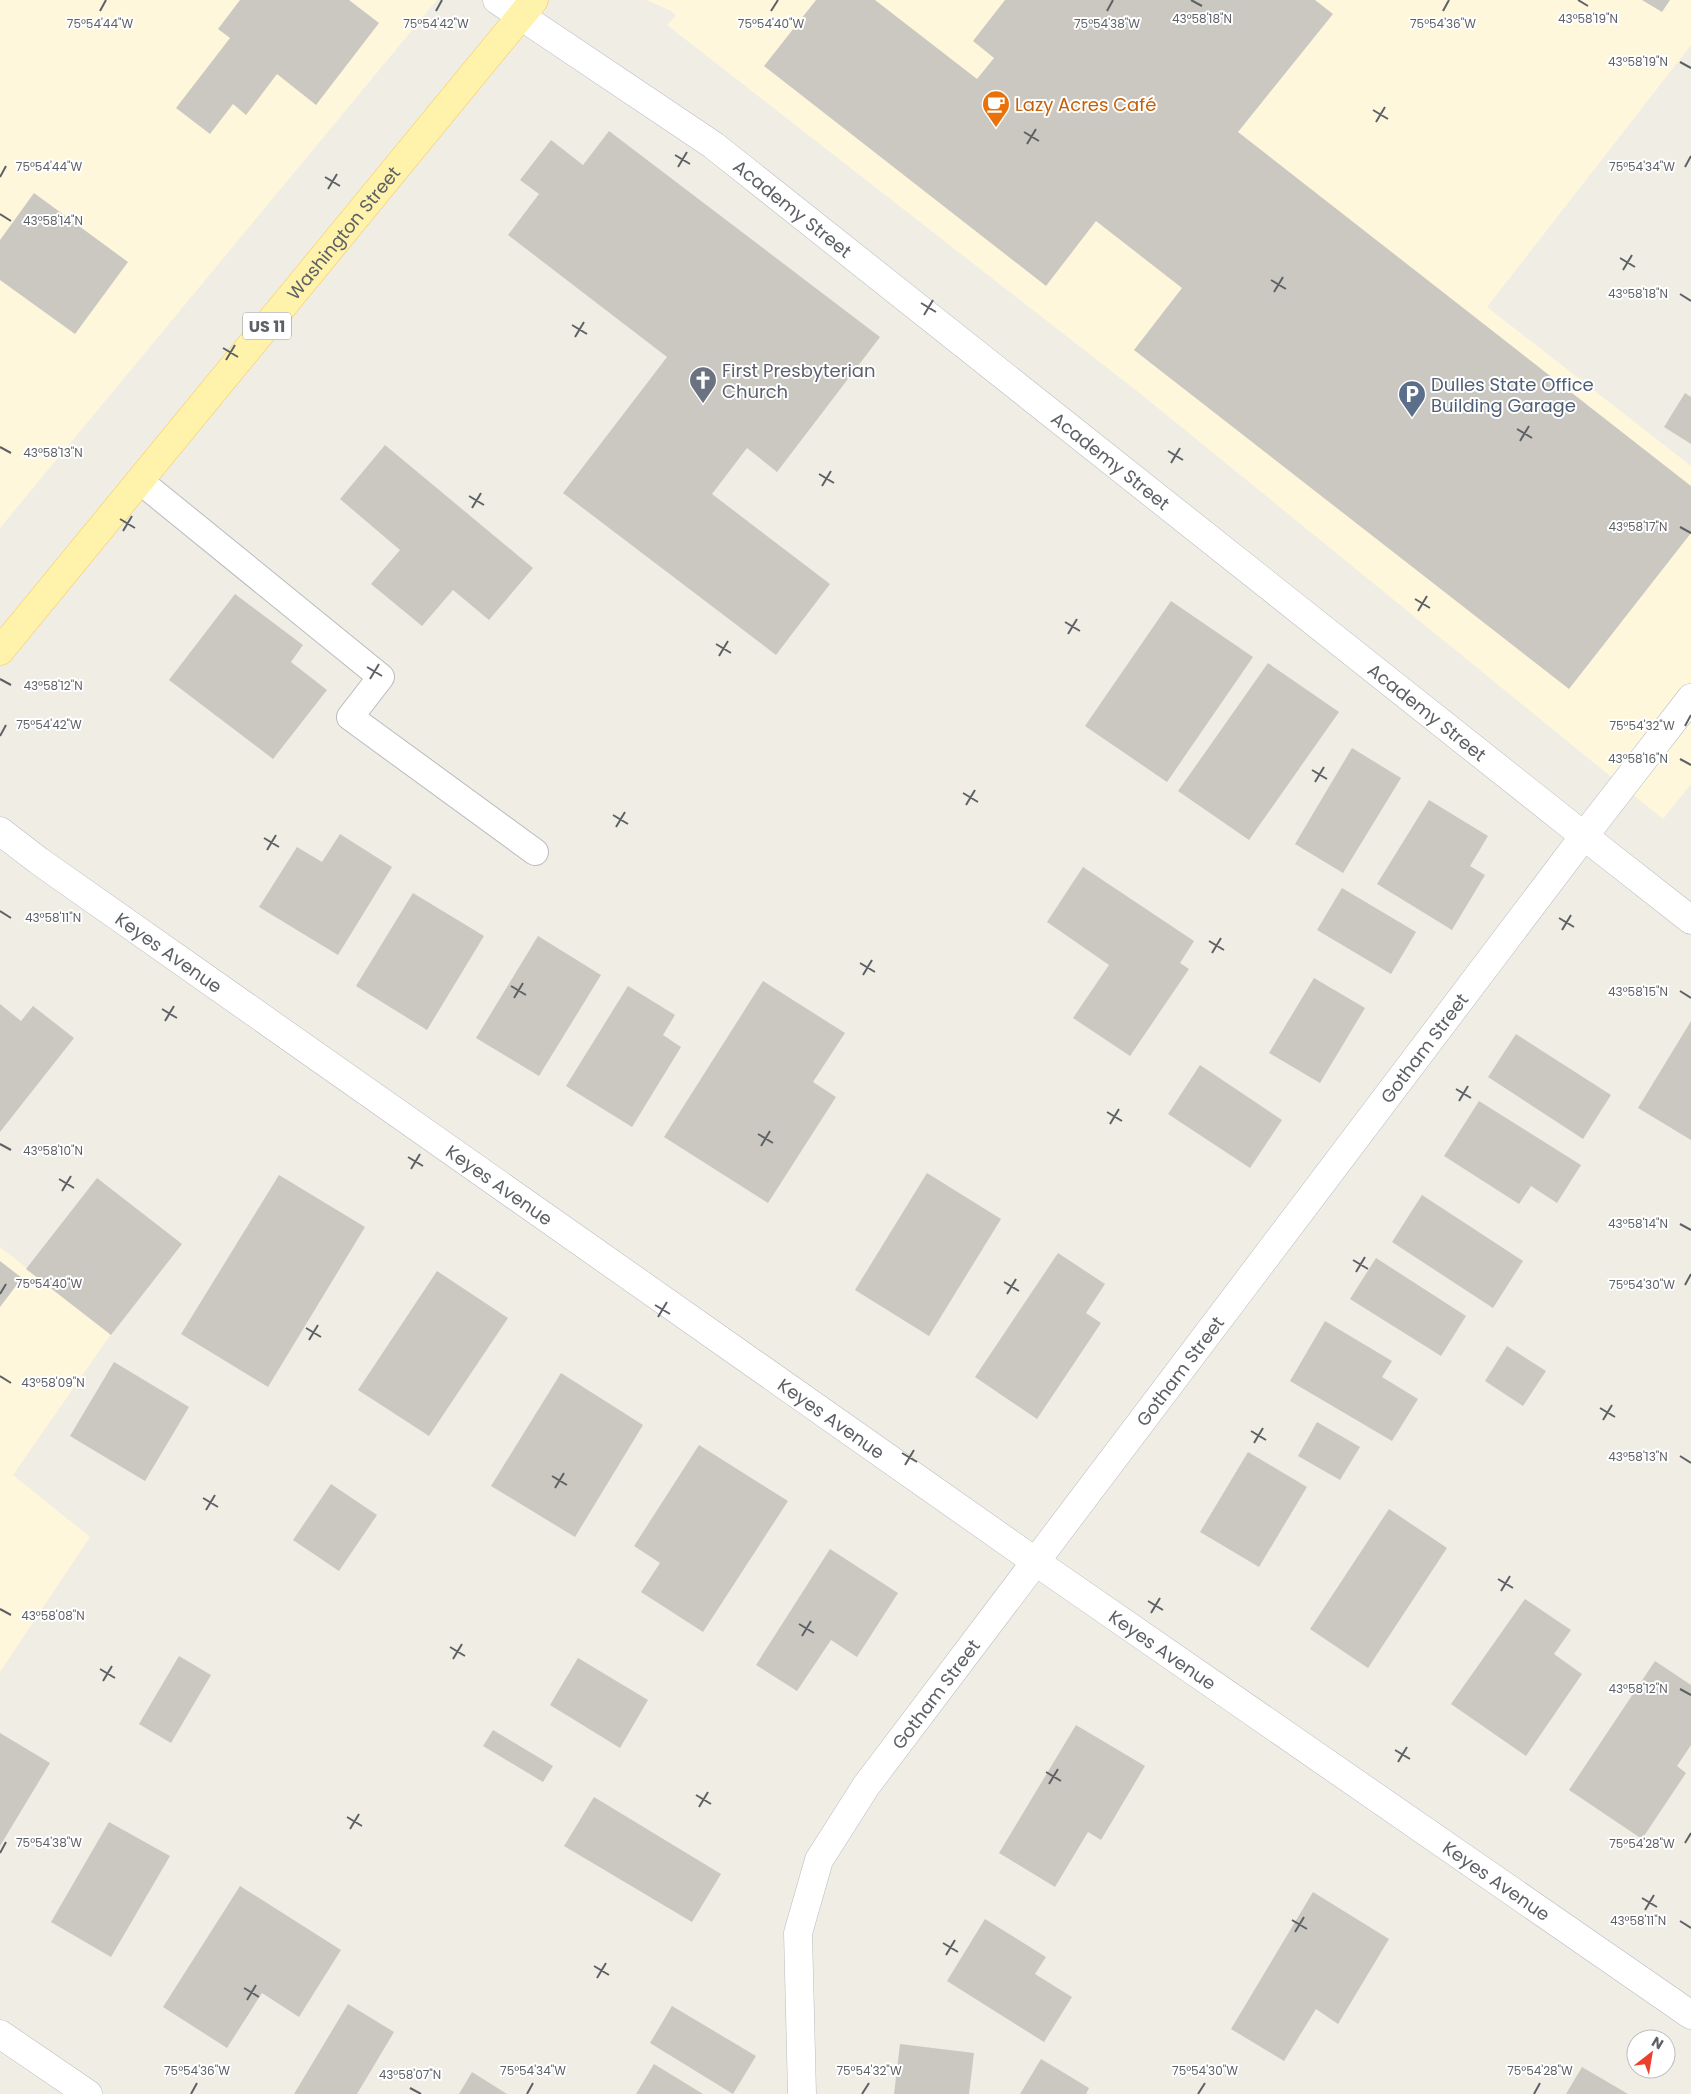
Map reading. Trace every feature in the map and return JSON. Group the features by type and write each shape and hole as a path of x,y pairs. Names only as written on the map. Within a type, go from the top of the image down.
{"main road":[{"name":"Washington Street","path":"0,652 527,8"}],"street":[{"name":"Academy Street","path":"497,0 527,8 713,146 1691,920"},
{"name":"Gotham Street","path":"802,2094 798,1933 819,1860 866,1786 1584,836 1691,698"},
{"name":"Keyes Avenue","path":"0,831 39,862 1036,1562 1691,2016"},
{"path":"0,2034 88,2094"}],"lane":[{"path":"140,481 381,677 350,717 535,852"}],"shaded area":[{"path":"0,0 437,0 0,528"},
{"path":"647,0 1691,0 1691,45 1487,307 1691,466 1691,784 1663,819 1142,395 667,25 676,15"},
{"path":"0,1247 111,1334 13,1475 90,1537 0,1672"}],"building":[{"path":"240,0 349,0 379,23 316,105 277,74 246,115 233,104 210,134 176,108 230,38 218,29"},
{"path":"816,0 875,0 977,79 994,58 973,41 1005,0 1315,0 1333,14 1238,132 1691,486 1691,533 1569,689 1134,350 1182,288 1096,221 1046,286 764,66"},
{"path":"1642,0 1670,0 1662,12"},
{"path":"609,131 880,337 777,472 747,448 712,494 830,584 776,655 563,493 667,357 508,235 539,194 520,180 551,140 583,165"},
{"path":"34,193 128,262 75,334 0,280 0,240"},
{"path":"1685,393 1691,397 1691,444 1664,427"},
{"path":"385,445 533,568 489,620 453,590 422,626 371,584 400,550 340,499"},
{"path":"235,594 303,645 291,662 327,690 273,759 169,680"},
{"path":"1171,601 1253,657 1167,782 1085,726"},
{"path":"1268,663 1339,712 1249,840 1178,791"},
{"path":"1352,748 1401,778 1343,873 1295,844"},
{"path":"1429,800 1488,836 1470,866 1485,875 1452,930 1377,884"},
{"path":"340,834 392,867 338,955 259,907 297,847 322,862"},
{"path":"1083,867 1194,941 1180,963 1189,969 1130,1056 1073,1018 1109,965 1047,922"},
{"path":"1342,888 1416,932 1391,974 1317,930"},
{"path":"413,893 484,936 427,1030 356,986"},
{"path":"538,936 601,975 539,1076 476,1038"},
{"path":"1314,978 1365,1008 1320,1083 1269,1053"},
{"path":"763,981 845,1033 813,1082 836,1097 768,1203 664,1137"},
{"path":"628,986 675,1015 663,1035 681,1047 632,1127 566,1086"},
{"path":"0,1004 21,1021 33,1006 74,1038 0,1132"},
{"path":"1691,1021 1691,1140 1638,1108"},
{"path":"1516,1034 1611,1095 1583,1139 1488,1077"},
{"path":"1200,1065 1282,1120 1250,1168 1168,1114"},
{"path":"1479,1101 1581,1165 1557,1203 1531,1186 1519,1204 1444,1156"},
{"path":"927,1173 1001,1219 929,1336 855,1290"},
{"path":"279,1175 365,1227 268,1387 181,1334"},
{"path":"97,1178 182,1244 111,1335 26,1269"},
{"path":"1422,1195 1523,1261 1493,1308 1392,1242"},
{"path":"1058,1253 1105,1284 1086,1313 1101,1323 1037,1419 975,1377"},
{"path":"1376,1258 1466,1316 1441,1356 1350,1299"},
{"path":"0,1261 22,1278 0,1307"},
{"path":"437,1271 508,1318 429,1436 358,1390"},
{"path":"1325,1321 1392,1361 1382,1377 1418,1399 1392,1441 1290,1381"},
{"path":"1507,1346 1546,1371 1523,1406 1485,1381"},
{"path":"114,1362 189,1407 145,1481 70,1436"},
{"path":"561,1373 643,1425 575,1537 491,1486"},
{"path":"1317,1422 1360,1447 1340,1480 1298,1456"},
{"path":"699,1445 788,1501 703,1632 641,1592 660,1563 634,1546"},
{"path":"1248,1452 1307,1487 1259,1567 1200,1532"},
{"path":"331,1484 377,1515 339,1571 293,1540"},
{"path":"1389,1509 1447,1548 1368,1668 1310,1629"},
{"path":"830,1549 898,1593 857,1657 831,1640 797,1691 756,1665"},
{"path":"1525,1599 1571,1630 1554,1654 1582,1674 1526,1756 1451,1704"},
{"path":"179,1656 211,1675 171,1743 139,1724"},
{"path":"578,1658 648,1700 620,1748 550,1705"},
{"path":"1655,1661 1691,1685 1691,1745 1677,1766 1686,1773 1642,1839 1569,1790"},
{"path":"1076,1725 1145,1766 1101,1840 1088,1832 1055,1887 999,1853"},
{"path":"493,1730 553,1766 543,1782 483,1746"},
{"path":"0,1733 50,1763 0,1846"},
{"path":"594,1797 721,1874 692,1922 564,1846"},
{"path":"109,1822 170,1856 111,1957 51,1922"},
{"path":"240,1886 341,1950 299,2017 262,1993 227,2048 163,2007"},
{"path":"1313,1892 1389,1939 1338,2024 1316,2009 1284,2061 1231,2029"},
{"path":"985,1919 1046,1957 1035,1974 1072,1997 1044,2042 947,1981"},
{"path":"348,2004 394,2032 357,2094 294,2094"},
{"path":"672,2006 756,2056 733,2094 650,2043"},
{"path":"900,2044 974,2053 969,2094 894,2094"},
{"path":"1041,2059 1089,2088 1086,2094 1020,2094"},
{"path":"654,2064 703,2094 636,2094"},
{"path":"1582,2067 1628,2094 1566,2094"},
{"path":"472,2072 507,2094 459,2094"}],"place":[{"name":"Lazy Acres Café","path":"996,128"},
{"name":"First Presbyterian Church","path":"703,404"},
{"name":"Dulles State Office Building Garage","path":"1412,418"}]}
